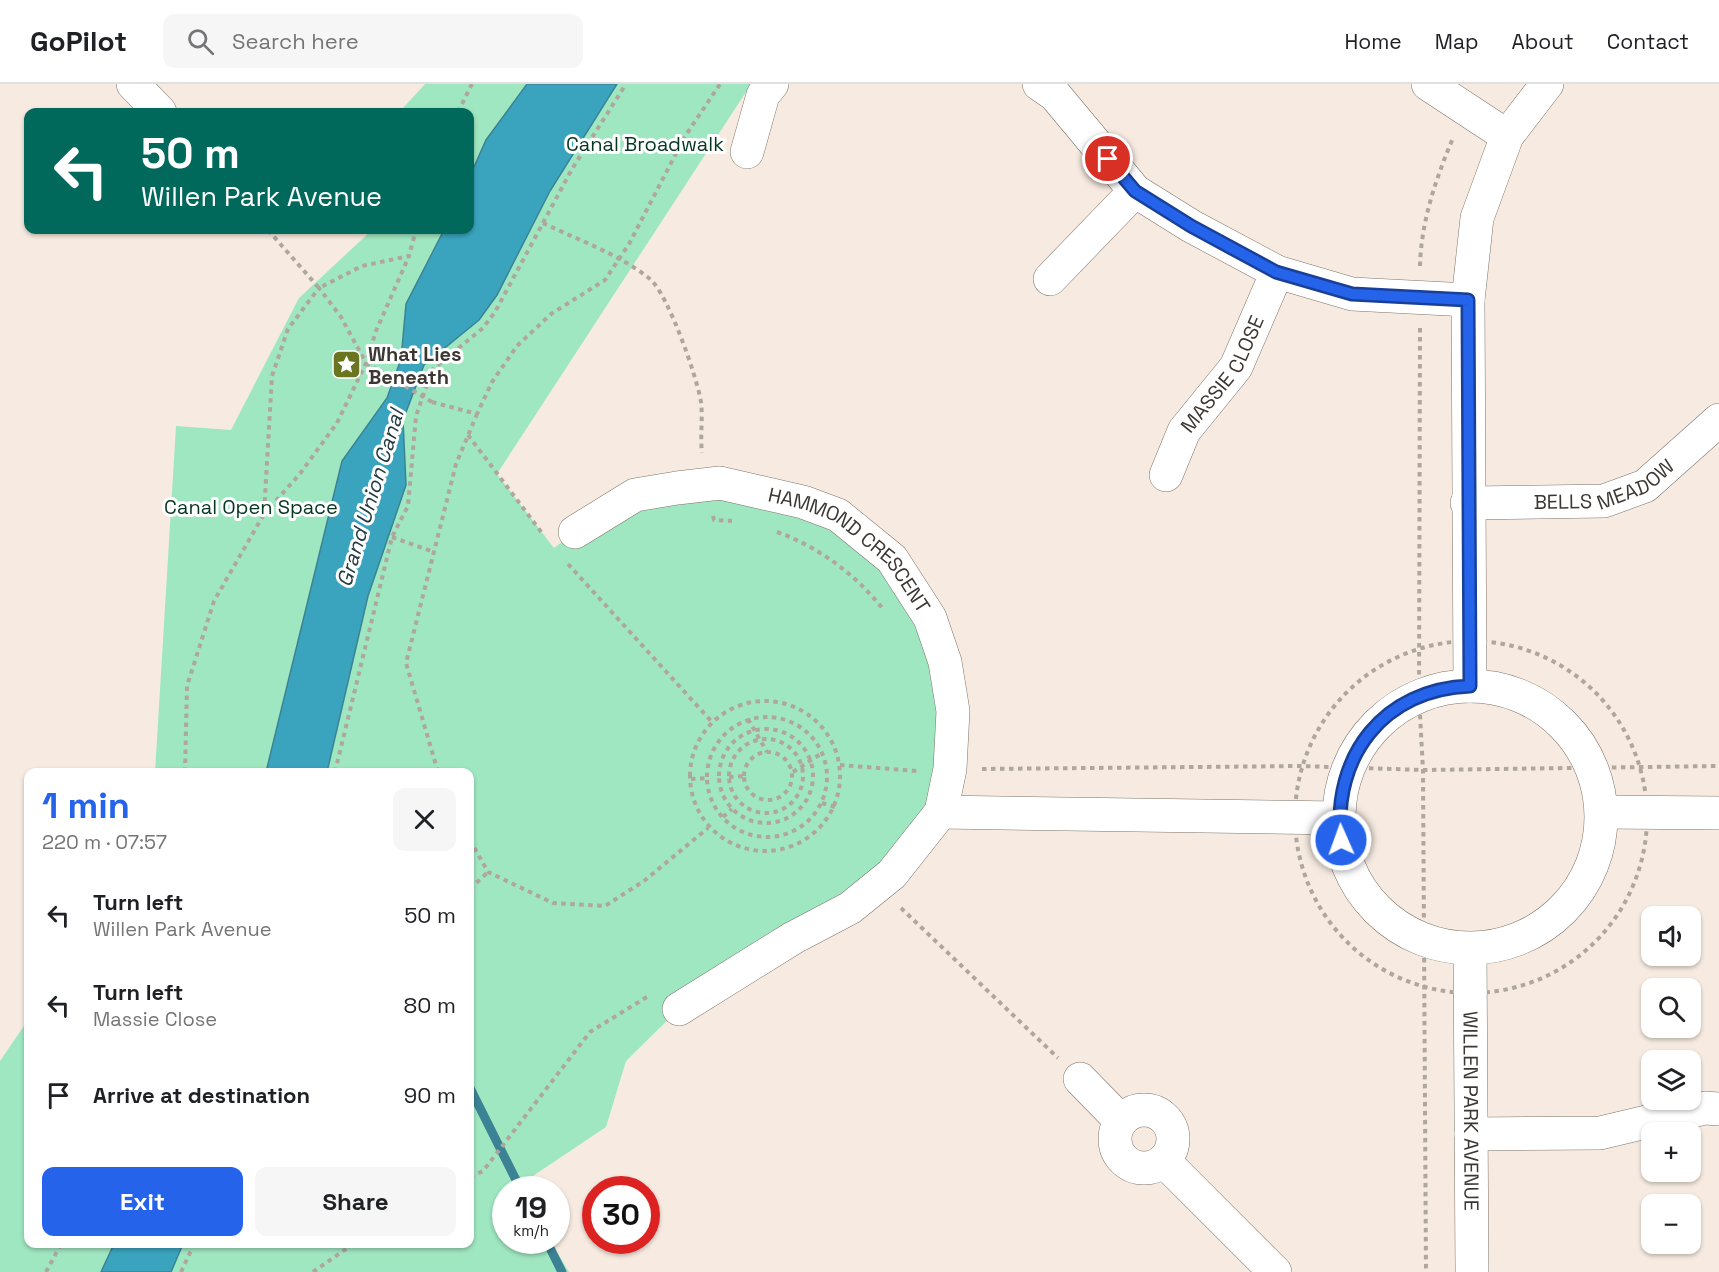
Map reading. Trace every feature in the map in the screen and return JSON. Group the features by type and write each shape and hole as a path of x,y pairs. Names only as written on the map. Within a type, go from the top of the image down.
{"street":[{"path":"133,84 156,108"},
{"path":"747,152 763,95 772,84"},
{"path":"1039,84 1055,94 1135,191 1191,226 1276,272 1352,294 1468,300"},
{"path":"1428,84 1507,136"},
{"path":"1470,686 1467,503 1468,300 1477,218 1507,136 1547,84"},
{"path":"1050,279 1135,191"},
{"name":"MASSIE CLOSE","path":"1166,475 1184,431 1236,367 1276,272"},
{"name":"BELLS MEADOW","path":"1467,503 1604,501 1646,486 1719,420"},
{"name":"HAMMOND CRESCENT","path":"561,543 635,495 720,483 764,491 838,515 892,560 930,618 945,662 953,711 950,769 941,812 892,874 850,908 665,1002"},
{"path":"1470,686 1491,687 1517,694 1541,707 1562,723 1579,744 1592,768 1602,812 1595,858 1576,895 1563,910 1538,929 1510,942 1470,949 1453,948 1423,940 1398,927 1377,910 1360,889 1348,866 1339,818 1341,791 1347,770 1356,751 1373,728 1394,710 1419,696 1449,687 1470,686"},
{"path":"941,812 1339,818"},
{"path":"1602,812 1719,813"},
{"name":"WILLEN PARK AVENUE","path":"1470,949 1472,1272"},
{"path":"1080,1079 1121,1121"},
{"path":"1471,1134 1600,1133 1705,1108 1719,1108"},
{"path":"1147,1110 1165,1118 1170,1126 1174,1144 1164,1161 1146,1169 1128,1164 1116,1148 1115,1139 1121,1121 1138,1111 1147,1110"},
{"path":"1164,1161 1275,1272"}],"path":[{"path":"460,108 472,84"},
{"path":"336,768 392,537 408,506 416,416 432,369 483,328 495,312 572,169 626,84"},
{"path":"437,768 406,663 456,465 468,435 492,382 517,346 551,314 605,280 619,260 684,138 720,84"},
{"path":"1426,1272 1424,771 1419,696 1421,645 1420,251 1436,177 1465,110"},
{"path":"543,223 619,260 652,280 669,310 692,367 701,402 705,485 714,520 743,522"},
{"path":"271,234 319,288 341,317 366,363 432,402 477,414"},
{"path":"185,768 187,686 214,601 264,514 299,475 337,423 366,363 376,331 409,256 416,234"},
{"path":"264,514 272,376 288,329 319,288 363,266 409,256"},
{"path":"468,435 712,722"},
{"path":"773,530 794,538 835,562 868,591 888,615"},
{"path":"392,537 434,552"},
{"path":"1468,638 1498,639 1556,660 1612,711 1641,766 1646,813 1640,856 1630,888 1615,918 1594,944 1568,966 1539,982 1507,993 1470,994 1425,990 1394,978 1368,959 1341,934 1316,899 1299,851 1296,818 1301,766 1319,728 1346,694 1380,669 1421,645 1468,638"},
{"path":"765,700 793,705 816,719 835,744 840,765 835,807 820,829 796,845 768,852 738,846 708,828 696,806 690,770 696,745 712,722 732,707 765,700"},
{"path":"775,716 793,722 809,732 822,753 827,765 827,784 822,802 812,818 795,831 775,837 754,836 734,828 723,817 709,795 707,778 711,754 722,736 738,723 748,719 775,716"},
{"path":"748,719 767,752"},
{"path":"770,729 785,732 799,741 813,769 813,785 808,800 797,812 784,820 769,824 754,822 732,809 722,792 719,777 721,762 728,748 740,737 754,730 770,729"},
{"path":"759,740 782,743 792,749 801,765 803,780 800,792 785,808 773,813 760,813 738,800 729,777 738,753 747,744 759,740"},
{"path":"793,772 785,758 767,752 756,755 750,760 744,776 745,784 755,797 771,800 779,798 790,787 793,772 822,753"},
{"path":"840,765 928,771 1301,766 1347,770 1424,771 1719,766"},
{"path":"729,777 744,776"},
{"path":"691,779 707,778"},
{"path":"822,802 835,807"},
{"path":"723,817 732,809"},
{"path":"474,847 488,872 554,903 605,906 644,881 708,828"},
{"path":"474,885 488,872"},
{"path":"878,886 1080,1079"},
{"path":"474,1175 483,1171 590,1032 665,1002"},
{"path":"46,1272 59,1248"},
{"path":"181,1272 192,1248"},
{"path":"313,1272 347,1248"}],"green space":[{"path":"425,84 527,84 486,140 474,167 474,108 403,108"},
{"name":"Canal Broadwalk","path":"617,84 772,84 763,95 746,92 497,474 554,548 575,532 677,488 838,515 930,618 950,769 892,874 679,1009 626,1061 606,1127 533,1176 492,1176 492,1254 558,1254 569,1272 171,1272 181,1248 474,1248 474,768 328,768 368,596 406,485 403,420 424,365 479,320 497,295 550,191"},
{"name":"Canal Open Space","path":"368,234 442,234 406,304 401,359 387,399 342,461 267,768 155,768 176,426 231,430 299,298"},
{"path":"24,1026 24,1248 112,1248 101,1272 0,1272 0,1061"}],"water":[{"name":"Grand Union Canal","path":"527,84 617,84 550,191 497,295 479,320 424,365 403,420 406,485 368,596 328,768 267,768 342,461 387,398 401,359 406,304 442,234 474,234 474,167 486,140"},
{"path":"112,1248 181,1248 171,1272 101,1272"}],"waterway":[{"path":"474,1096 514,1176"},
{"path":"553,1254 562,1272"}],"place":[{"name":"What Lies Beneath","path":"347,365"}],"route":[{"path":"1108,159 1135,191 1191,226 1276,272 1352,294 1468,300 1467,503 1470,686 1449,687 1419,696 1394,710 1373,728 1356,751 1341,791 1339,818 1341,840"}]}
